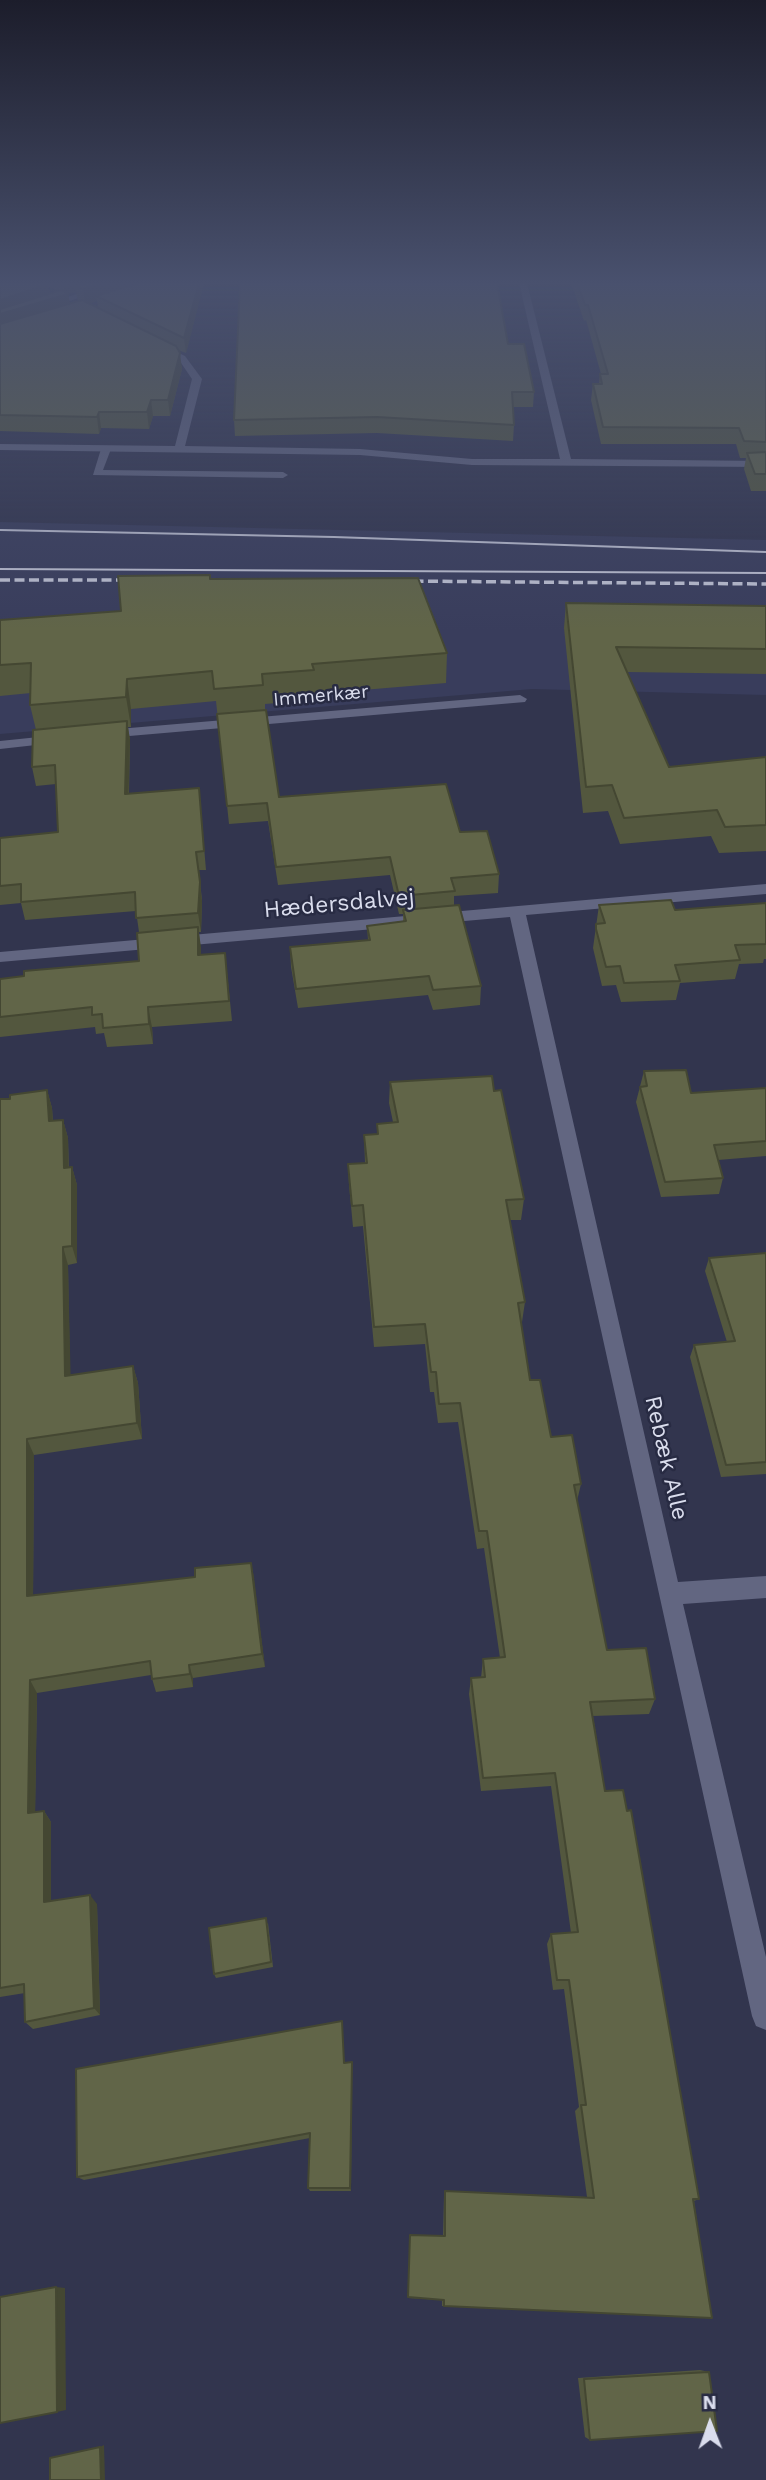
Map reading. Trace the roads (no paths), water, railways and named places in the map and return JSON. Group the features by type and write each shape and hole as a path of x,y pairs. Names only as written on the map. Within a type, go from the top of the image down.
{"street":[{"path":"179,450 192,399"},
{"path":"551,399 566,463"},
{"path":"0,447 360,452 472,462 766,464"},
{"name":"Immerkær","path":"0,745 520,699"},
{"name":"Hædersdalvej","path":"0,957 766,889"},
{"name":"Rebæk Alle","path":"517,911 766,2016"},
{"path":"669,1594 766,1587"}],"lane":[{"path":"106,449 97,473 283,475"}],"tram line":[{"path":"0,530 334,537 766,552"},
{"path":"0,569 766,573"}],"railway":[{"path":"0,580 136,580"},
{"path":"399,581 766,584"}]}
